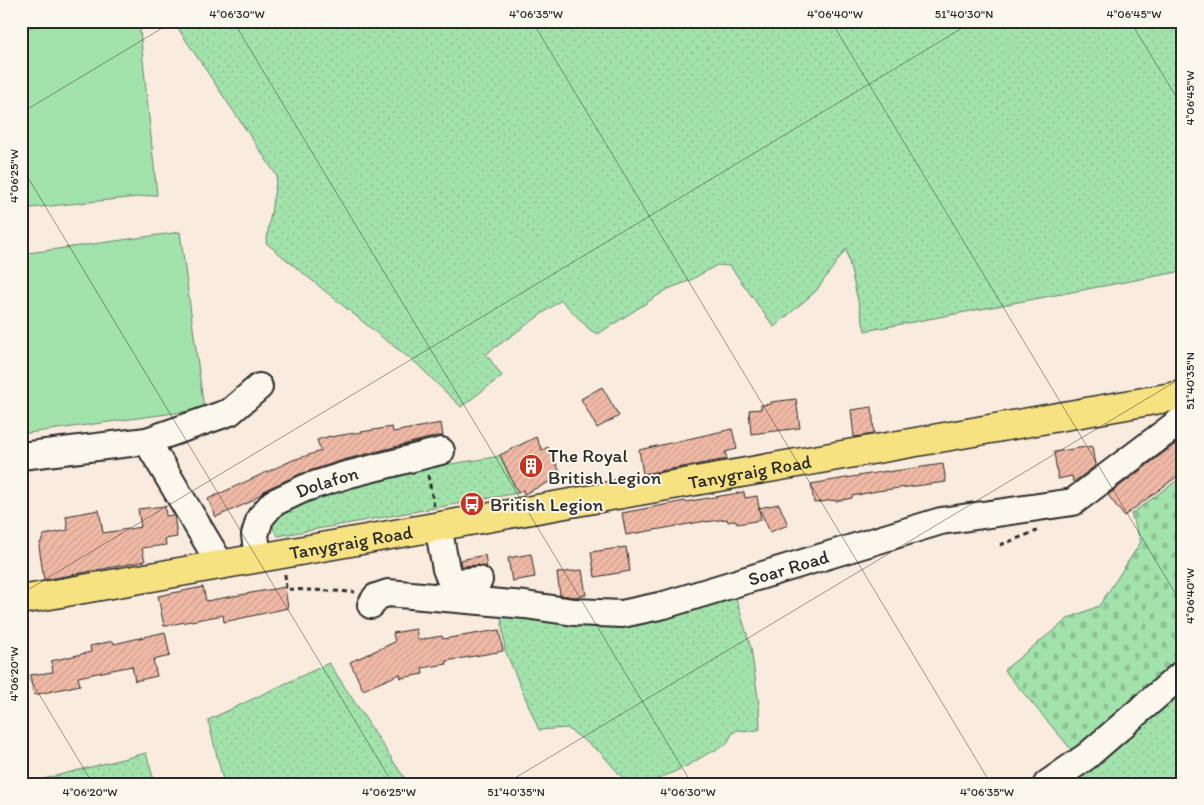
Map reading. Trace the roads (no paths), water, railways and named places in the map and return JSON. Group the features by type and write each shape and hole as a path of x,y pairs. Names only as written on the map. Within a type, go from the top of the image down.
{"main road":[{"name":"Tanygraig Road","path":"21,600 1183,394"}],"street":[{"path":"21,456 147,441 230,412 259,387"},
{"name":"Soar Road","path":"380,600 525,605 574,612 613,614 622,614 664,605 941,521 1073,502 1183,419"},
{"path":"147,441 221,565"},
{"name":"Dolafon","path":"258,558 255,535 260,518 273,503 305,488 432,453"},
{"path":"438,526 446,569 450,579 461,582 479,580"},
{"path":"1047,784 1087,756 1183,673"}],"place":[{"name":"The Royal British Legion","path":"531,466"},
{"name":"British Legion","path":"472,504"}]}
